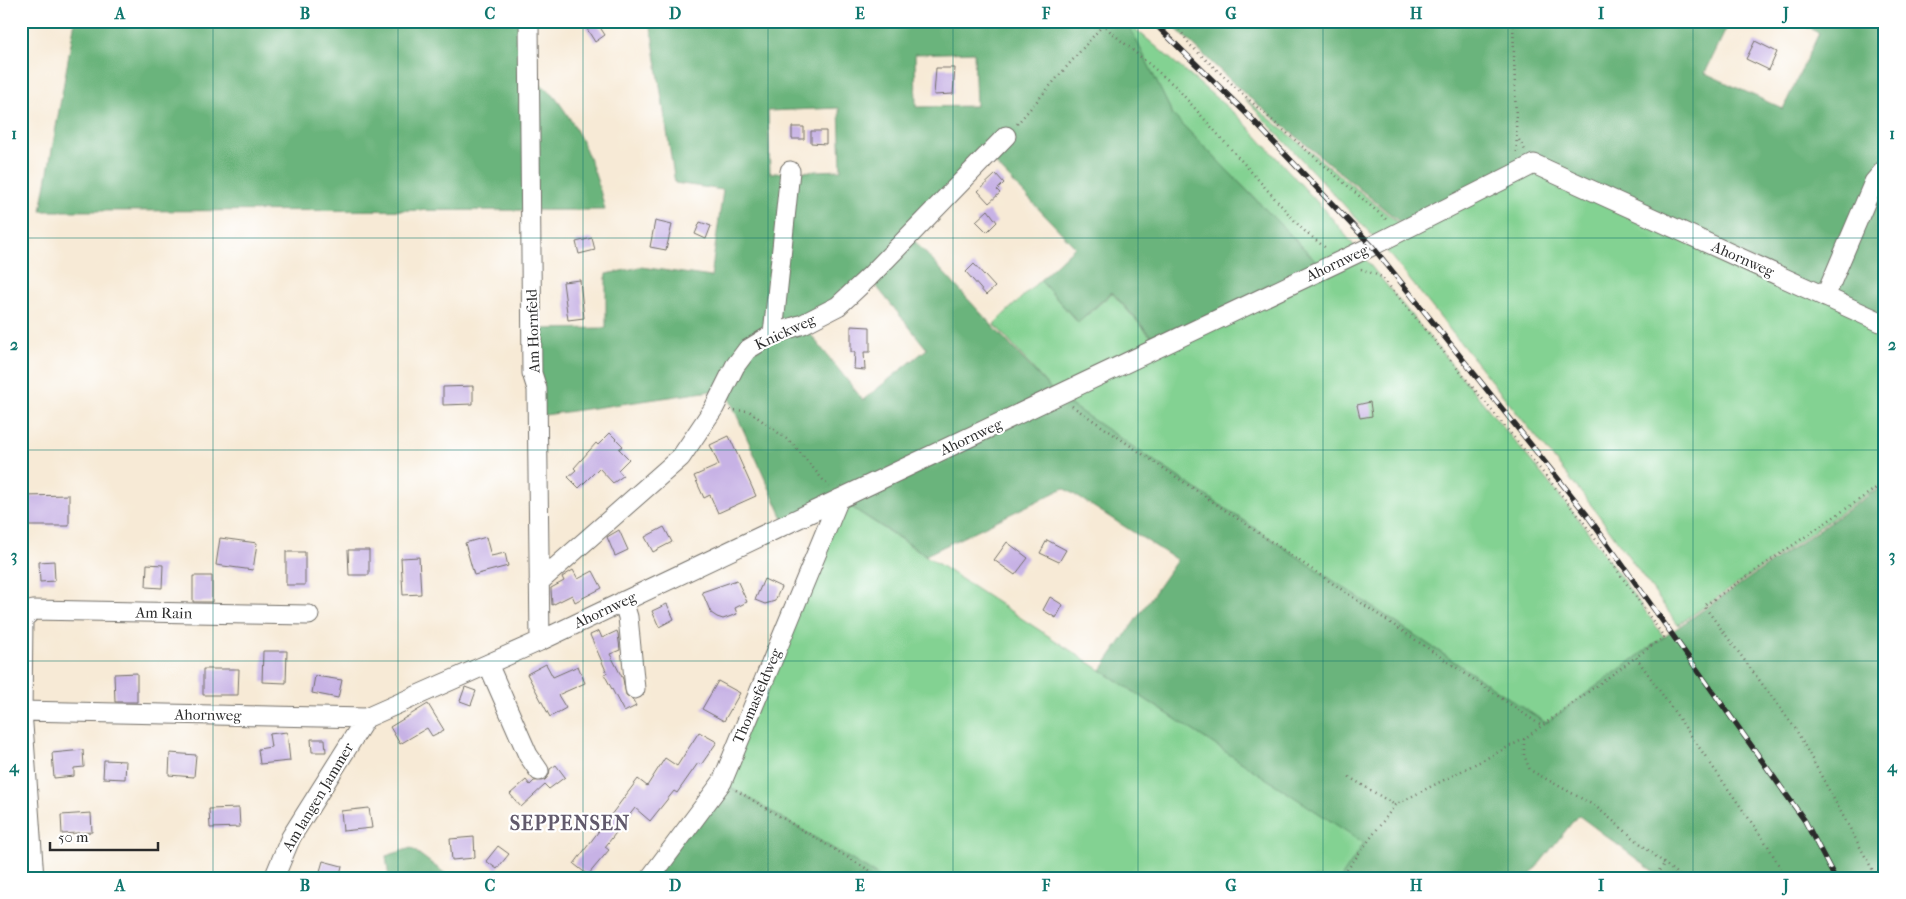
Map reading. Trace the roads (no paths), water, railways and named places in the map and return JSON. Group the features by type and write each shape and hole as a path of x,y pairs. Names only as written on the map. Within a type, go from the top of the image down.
{"street":[{"name":"Am Hornfeld","path":"529,21 532,373 538,398 540,641"},
{"name":"Knickweg","path":"540,582 681,457 714,408 735,366 747,350 773,334 803,324 838,306 1006,136"},
{"name":"Ahornweg","path":"22,710 366,718 540,641 1057,396 1334,255 1400,232 1534,164 1885,324"},
{"path":"1825,297 1874,182 1885,170"},
{"path":"773,334 790,171"},
{"name":"Thomasfeldweg","path":"650,878 722,782 839,499"},
{"path":"623,601 628,616 636,689"},
{"name":"Am Rain","path":"22,710 22,618 33,610 309,615"},
{"path":"488,664 528,755 539,771"},
{"path":"22,710 34,878"},
{"name":"Am langen Jammer","path":"274,878 291,837 366,718"}],"railway":[{"path":"1152,21 1247,114 1372,246 1587,515 1805,821 1835,878"}],"district":[{"name":"SEPPENSEN","path":"570,823"}]}
